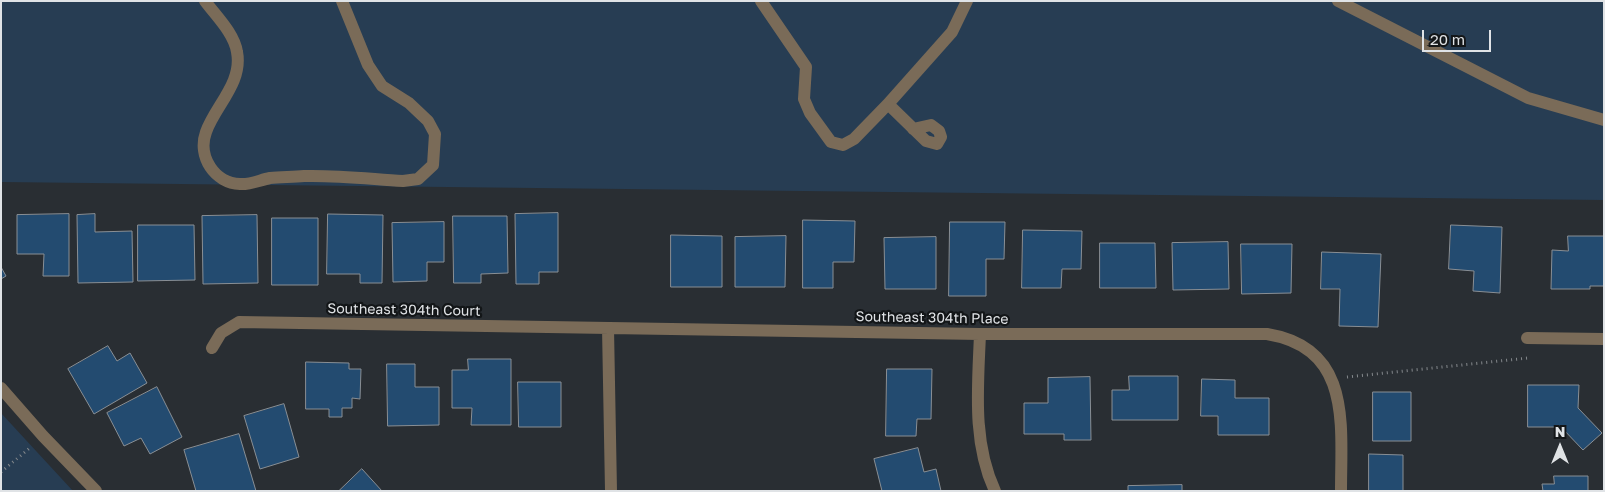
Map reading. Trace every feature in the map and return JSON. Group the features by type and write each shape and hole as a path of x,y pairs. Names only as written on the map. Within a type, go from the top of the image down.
{"street":[{"path":"205,1 230,34 237,52 236,72 228,97 212,117 205,135 205,152 210,170 222,179 240,184 271,178 308,176 403,181 418,179 433,165 435,134 428,121 409,103 382,86 368,65 342,1"},
{"path":"761,1 806,67 804,99 810,114 831,142 843,146 854,139 888,104 952,32 967,1"},
{"path":"1338,1 1528,98 1604,120"},
{"path":"888,104 914,129"},
{"name":"Southeast 304th Court","path":"212,348 221,333 239,322 608,328"},
{"path":"608,328 611,491"},
{"name":"Southeast 304th Place","path":"608,328 980,334 1256,332 1286,338 1310,349 1323,363 1332,379"},
{"path":"980,334 978,404 980,430 985,466 995,491"},
{"path":"1527,338 1604,339"},
{"path":"1332,379 1340,417 1342,491"},
{"path":"1,388 43,436 96,491"}],"path":[{"path":"1332,379 1528,358 1527,338"},
{"path":"2,472 43,436"}],"shaded area":[{"path":"1,1 1604,1 1604,200 1,182"},
{"path":"1,413 73,491 1,491"}],"building":[{"path":"558,213 558,272 539,272 539,284 516,284 515,214"},
{"path":"69,214 69,276 43,276 44,254 17,254 17,215"},
{"path":"95,214 95,232 132,231 133,282 78,283 77,215"},
{"path":"328,214 383,215 382,283 360,283 360,274 327,274"},
{"path":"257,215 258,283 203,284 202,216"},
{"path":"453,216 507,216 508,273 481,274 481,283 454,283"},
{"path":"272,218 318,218 318,285 272,285"},
{"path":"803,220 855,221 854,262 833,262 833,288 803,288"},
{"path":"444,222 444,262 427,262 427,281 393,282 392,223"},
{"path":"950,222 1005,222 1004,259 986,259 986,296 949,296"},
{"path":"138,225 194,225 195,280 138,281"},
{"path":"1451,225 1502,227 1500,293 1473,291 1474,271 1449,269"},
{"path":"1023,230 1082,231 1081,269 1062,269 1061,288 1022,288"},
{"path":"671,235 722,236 722,287 671,287"},
{"path":"786,236 785,287 735,287 735,237"},
{"path":"1568,236 1604,236 1604,286 1590,286 1590,289 1551,289 1552,250 1568,251"},
{"path":"936,237 936,289 885,289 884,238"},
{"path":"1228,242 1229,289 1173,290 1172,243"},
{"path":"1100,243 1155,243 1156,288 1100,288"},
{"path":"1241,244 1292,244 1291,293 1242,294"},
{"path":"1322,252 1381,254 1378,327 1339,326 1340,289 1321,289"},
{"path":"1,267 6,276 1,279"},
{"path":"108,346 117,361 130,353 147,383 94,414 68,369"},
{"path":"468,359 511,359 511,425 471,425 472,408 452,408 452,370 468,370"},
{"path":"306,362 349,363 349,369 361,369 360,399 352,398 352,408 342,408 342,417 329,417 329,409 306,409"},
{"path":"387,364 415,364 415,387 439,387 439,425 388,426"},
{"path":"887,369 932,369 931,419 917,419 916,436 886,436"},
{"path":"1129,376 1178,376 1178,420 1112,420 1112,390 1129,390"},
{"path":"1090,377 1091,440 1064,440 1064,434 1024,434 1024,403 1048,403 1048,378"},
{"path":"1202,379 1235,380 1235,398 1269,398 1269,435 1218,435 1218,416 1201,416"},
{"path":"518,382 561,382 561,427 519,427"},
{"path":"1528,385 1579,385 1578,408 1602,433 1583,450 1561,427 1528,427"},
{"path":"157,387 182,437 150,454 141,438 124,446 107,413"},
{"path":"1373,392 1411,392 1411,441 1373,441"},
{"path":"284,404 299,457 260,469 244,416"},
{"path":"239,434 256,491 196,491 184,450"},
{"path":"918,448 924,472 936,469 941,491 882,491 874,459"},
{"path":"1369,454 1403,455 1403,491 1369,491"},
{"path":"362,469 382,491 339,491"},
{"path":"1554,476 1588,476 1588,491 1543,491 1542,484 1554,484"},
{"path":"1182,485 1182,491 1128,491 1128,486"}]}
